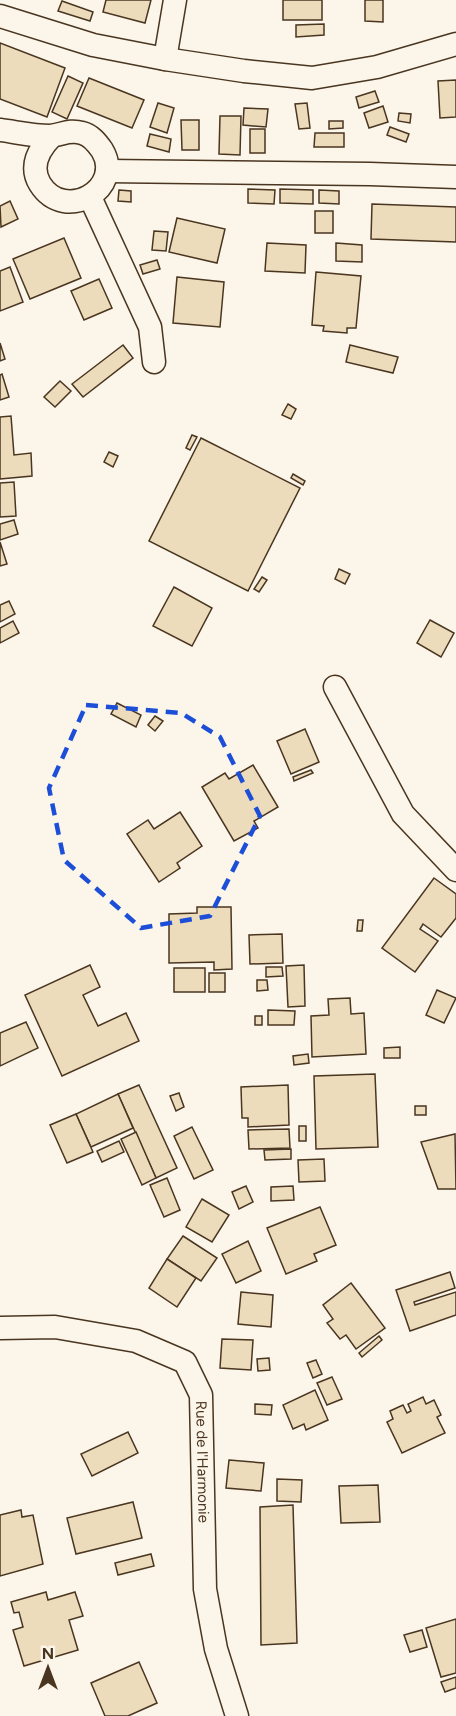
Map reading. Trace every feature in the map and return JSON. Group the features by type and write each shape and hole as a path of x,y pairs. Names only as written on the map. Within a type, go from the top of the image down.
{"street":[{"path":"165,60 175,0"},
{"path":"0,16 93,45 165,60 312,78 377,67 456,44"},
{"path":"0,130 52,136 68,131 83,133 97,142 105,155 107,171 101,186 90,197 75,202 59,200 45,191 37,178 35,162 41,147 52,136"},
{"path":"0,130 35,162"},
{"path":"107,171 456,177"},
{"path":"90,197 150,327 154,362"},
{"path":"335,687 403,814 456,870"},
{"name":"Rue de l'Harmonie","path":"0,1328 55,1327 136,1341 185,1362 201,1395 205,1589 216,1649 237,1716"}],"highlighted area":[{"path":"86,705 181,713 220,737 260,816 210,916 141,928 64,860 49,788"}],"building":[{"path":"106,0 151,0 145,23 103,12"},
{"path":"283,0 322,0 322,20 283,20"},
{"path":"365,0 383,0 383,22 365,21"},
{"path":"62,1 93,12 90,21 58,11"},
{"path":"324,24 324,35 296,37 296,25"},
{"path":"0,43 65,68 47,117 0,99"},
{"path":"68,76 83,83 67,119 52,112"},
{"path":"89,78 144,100 132,128 77,106"},
{"path":"456,80 456,117 440,118 438,81"},
{"path":"375,91 379,102 359,108 356,97"},
{"path":"158,103 174,108 167,133 150,127"},
{"path":"307,103 310,128 299,129 295,104"},
{"path":"383,106 388,122 369,128 364,113"},
{"path":"244,108 268,109 266,127 243,125"},
{"path":"399,113 411,114 410,123 398,121"},
{"path":"220,116 241,116 240,155 219,154"},
{"path":"181,120 199,120 199,150 182,150"},
{"path":"329,121 343,121 343,128 329,129"},
{"path":"390,127 409,134 406,142 387,135"},
{"path":"250,129 265,129 265,153 250,153"},
{"path":"315,133 344,133 344,147 314,147"},
{"path":"150,134 171,139 169,152 147,146"},
{"path":"248,189 275,190 274,204 248,203"},
{"path":"280,189 313,190 313,204 280,203"},
{"path":"119,190 131,191 131,202 118,201"},
{"path":"319,190 339,191 339,204 319,203"},
{"path":"10,201 18,219 1,227 0,206"},
{"path":"372,204 456,207 456,242 371,239"},
{"path":"315,211 333,211 333,233 315,233"},
{"path":"177,218 225,229 217,263 169,252"},
{"path":"154,231 168,232 166,251 152,250"},
{"path":"64,238 81,278 30,299 13,259"},
{"path":"267,243 306,245 305,273 265,271"},
{"path":"336,243 362,245 362,262 336,261"},
{"path":"157,260 160,269 143,274 140,265"},
{"path":"10,267 23,302 0,311 0,271"},
{"path":"316,272 361,276 356,328 347,328 347,333 323,331 324,326 312,325"},
{"path":"177,277 224,282 220,327 173,323"},
{"path":"99,279 112,308 84,320 71,291"},
{"path":"0,343 5,359 0,361"},
{"path":"123,345 133,358 83,397 72,384"},
{"path":"350,345 398,357 393,373 346,362"},
{"path":"2,374 9,397 0,400 0,375"},
{"path":"60,381 71,391 55,407 44,397"},
{"path":"288,404 296,409 291,419 282,415"},
{"path":"11,416 14,455 31,453 32,476 0,479 0,417"},
{"path":"192,435 197,437 190,450 186,448"},
{"path":"201,438 300,488 248,591 149,541"},
{"path":"109,452 118,456 113,467 104,462"},
{"path":"293,474 305,481 303,485 291,478"},
{"path":"14,482 16,516 0,517 0,483"},
{"path":"14,520 18,534 0,540 0,524"},
{"path":"0,542 7,564 0,566"},
{"path":"339,569 350,574 345,584 335,579"},
{"path":"262,577 267,580 259,592 254,589"},
{"path":"174,587 212,608 192,646 153,626"},
{"path":"9,601 15,614 0,622 0,605"},
{"path":"430,620 454,633 441,657 417,643"},
{"path":"13,621 19,633 0,643 0,628"},
{"path":"117,703 141,715 136,727 111,714"},
{"path":"155,716 163,721 155,731 148,725"},
{"path":"305,729 319,762 291,774 277,741"},
{"path":"253,765 278,807 254,821 258,828 234,841 202,787 225,773 229,779"},
{"path":"311,770 313,773 294,781 293,777"},
{"path":"180,812 202,846 177,863 180,868 159,882 127,834 148,820 154,829"},
{"path":"434,878 456,894 456,918 441,937 423,924 420,929 438,941 415,972 382,948"},
{"path":"197,907 231,907 232,969 214,970 214,962 169,963 169,914 197,913"},
{"path":"358,920 363,920 362,931 357,931"},
{"path":"282,934 283,963 250,964 249,935"},
{"path":"90,965 100,987 83,995 98,1026 126,1013 139,1041 62,1076 25,995"},
{"path":"304,965 305,1006 288,1007 286,966"},
{"path":"266,967 282,967 283,976 266,977"},
{"path":"174,968 205,968 205,992 174,992"},
{"path":"209,973 225,973 225,992 209,992"},
{"path":"257,980 267,980 268,990 257,991"},
{"path":"437,990 456,998 444,1023 426,1015"},
{"path":"350,998 351,1014 364,1013 366,1054 312,1057 311,1016 329,1015 328,999"},
{"path":"268,1010 295,1011 294,1025 268,1025"},
{"path":"255,1016 262,1016 262,1025 255,1025"},
{"path":"26,1022 38,1048 0,1066 0,1033"},
{"path":"400,1047 400,1058 384,1058 384,1048"},
{"path":"308,1054 309,1063 294,1065 293,1056"},
{"path":"375,1074 378,1147 316,1149 314,1076"},
{"path":"139,1085 177,1168 156,1178 118,1094"},
{"path":"288,1085 289,1125 248,1127 248,1118 242,1118 241,1087"},
{"path":"179,1093 184,1107 176,1111 170,1096"},
{"path":"118,1094 133,1128 91,1147 76,1114"},
{"path":"415,1106 426,1106 426,1115 415,1115"},
{"path":"76,1114 93,1152 67,1163 50,1125"},
{"path":"299,1126 306,1126 306,1141 299,1141"},
{"path":"192,1127 213,1170 194,1179 174,1136"},
{"path":"289,1129 290,1148 249,1149 248,1130"},
{"path":"136,1132 156,1178 142,1185 121,1139"},
{"path":"455,1134 456,1189 438,1189 421,1142"},
{"path":"119,1141 124,1152 102,1162 97,1151"},
{"path":"291,1149 291,1159 265,1160 264,1150"},
{"path":"324,1159 325,1181 299,1182 298,1160"},
{"path":"167,1178 180,1210 164,1217 150,1185"},
{"path":"246,1186 253,1202 239,1209 232,1192"},
{"path":"293,1186 294,1200 271,1201 271,1187"},
{"path":"202,1199 229,1215 212,1242 186,1227"},
{"path":"320,1207 336,1245 314,1254 317,1261 286,1274 267,1228"},
{"path":"183,1236 217,1258 201,1281 167,1259"},
{"path":"248,1241 261,1271 236,1283 222,1254"},
{"path":"167,1259 196,1278 177,1307 149,1288"},
{"path":"450,1272 455,1288 414,1302 415,1305 456,1292 456,1315 410,1331 396,1290"},
{"path":"351,1283 385,1328 356,1349 346,1335 340,1339 327,1323 333,1319 323,1305"},
{"path":"241,1292 273,1295 271,1327 238,1324"},
{"path":"379,1336 382,1340 362,1357 359,1353"},
{"path":"222,1339 253,1340 251,1370 220,1368"},
{"path":"269,1358 270,1370 258,1371 257,1359"},
{"path":"316,1360 322,1374 313,1378 307,1363"},
{"path":"332,1377 342,1399 327,1405 317,1383"},
{"path":"315,1390 328,1420 306,1430 304,1424 293,1429 283,1405"},
{"path":"423,1397 426,1404 434,1400 441,1415 437,1417 445,1433 402,1453 387,1422 393,1419 390,1411 403,1405 407,1413 411,1411 408,1404"},
{"path":"255,1404 272,1405 271,1415 255,1414"},
{"path":"128,1432 138,1453 92,1476 81,1454"},
{"path":"229,1460 264,1463 261,1491 226,1488"},
{"path":"277,1479 302,1480 301,1502 277,1501"},
{"path":"378,1485 380,1522 341,1523 339,1486"},
{"path":"133,1502 142,1538 76,1554 67,1518"},
{"path":"293,1505 297,1643 261,1645 260,1507"},
{"path":"21,1510 22,1517 33,1515 43,1564 0,1576 0,1515"},
{"path":"151,1554 154,1566 118,1575 115,1563"},
{"path":"46,1592 48,1600 75,1592 83,1616 69,1620 78,1650 24,1666 13,1630 23,1627 19,1612 14,1613 11,1602"},
{"path":"456,1619 456,1673 441,1677 426,1628"},
{"path":"422,1630 427,1647 410,1652 404,1635"},
{"path":"139,1662 157,1703 128,1716 105,1716 91,1683"},
{"path":"456,1677 456,1688 445,1692 441,1682"}]}
